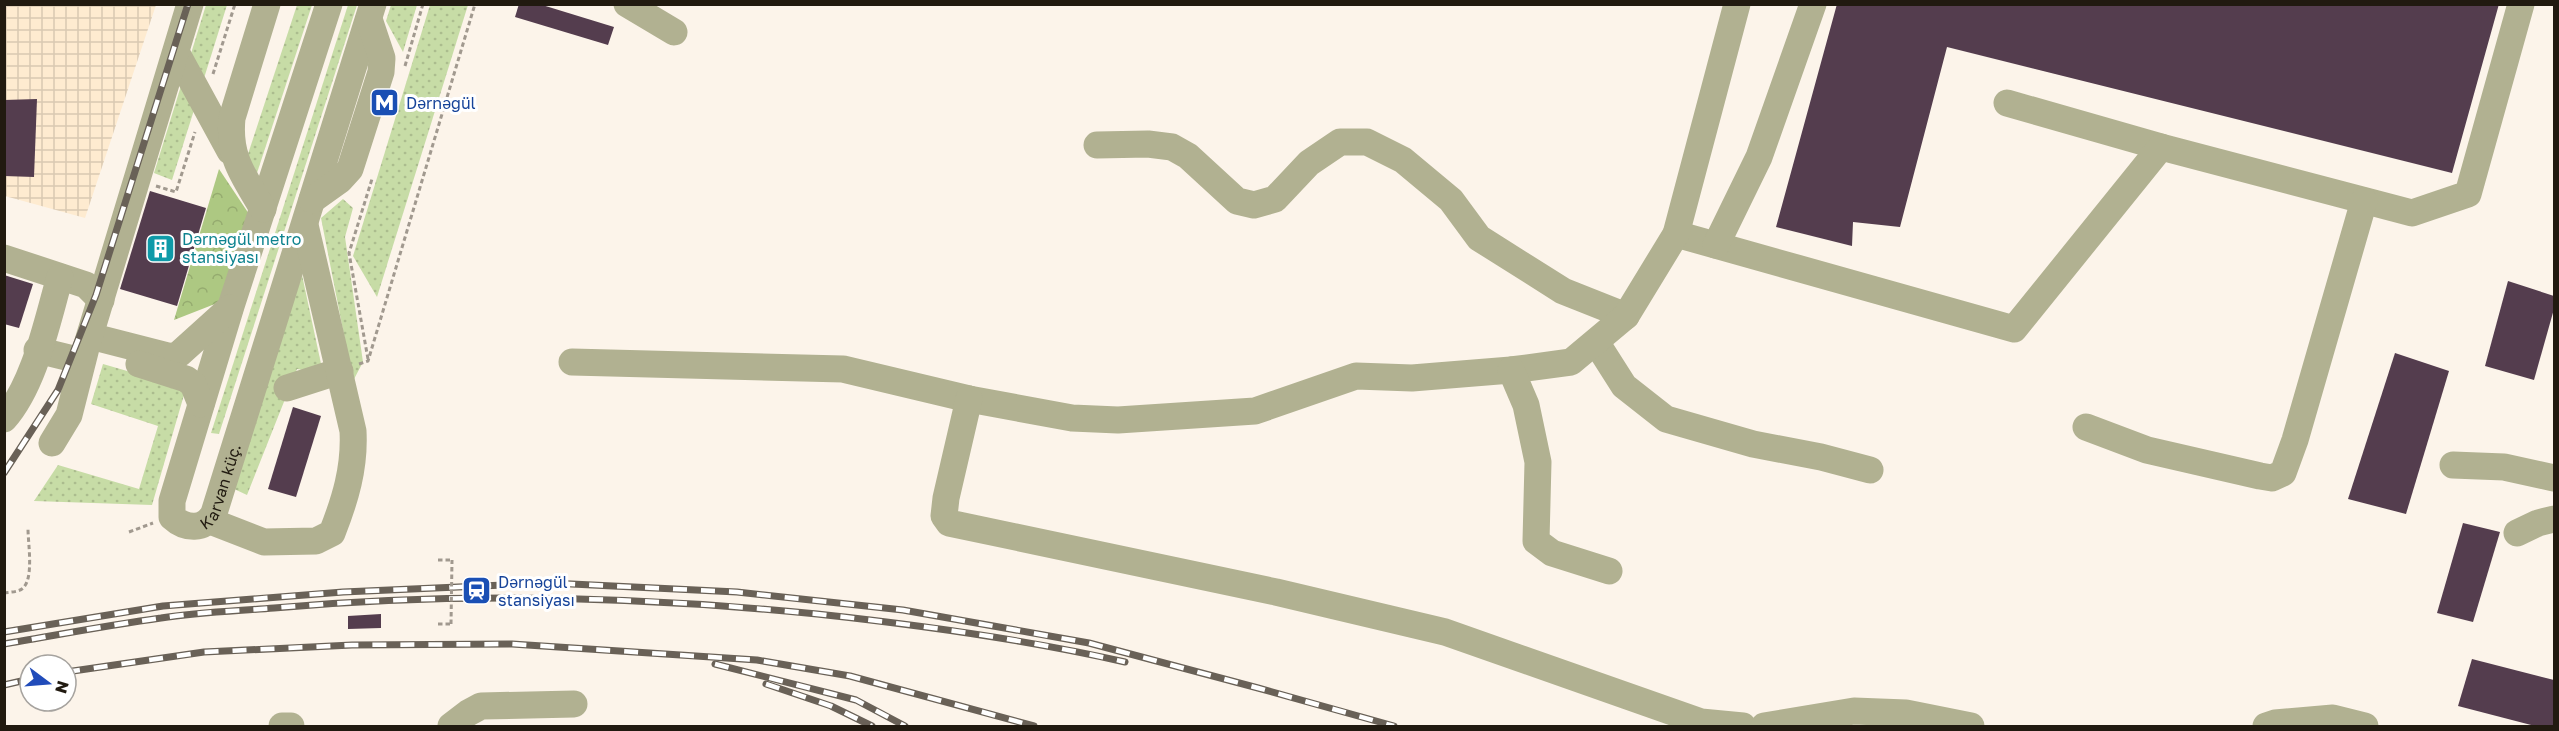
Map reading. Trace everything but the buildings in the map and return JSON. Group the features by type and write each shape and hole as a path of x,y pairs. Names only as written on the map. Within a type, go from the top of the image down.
{"street":[{"path":"52,444 69,416 86,348 190,4"},
{"path":"237,163 231,148 232,118 267,4"},
{"name":"Karvan küç.","path":"329,4 231,306 172,501 172,517 177,522 194,527 203,526 210,521 371,12"},
{"path":"627,4 674,33"},
{"path":"572,362 843,369 969,399 1072,418 1118,420 1255,411 1356,376 1412,378 1511,370 1570,362 1626,316 1676,234 1737,4"},
{"path":"1716,245 1760,157 1813,4"},
{"path":"2007,103 2161,147 2412,213 2468,194 2521,4"},
{"path":"176,52 263,209"},
{"path":"1098,145 1148,144 1172,147 1188,156 1237,201 1254,205 1275,199 1309,163 1340,142 1367,142 1403,160 1451,200 1479,238 1563,291 1626,316"},
{"path":"1676,234 2014,329 2161,147"},
{"path":"2086,427 2147,450 2260,476 2272,478 2283,473 2295,440 2364,201"},
{"path":"210,521 264,542 316,541 332,533 342,507 354,453 353,431 309,212"},
{"path":"4,258 86,285 101,300"},
{"path":"4,419 14,408 29,377 60,277"},
{"path":"37,350 86,348 172,357 179,354 231,306"},
{"path":"1596,342 1624,386 1666,419 1753,444 1821,456 1870,470"},
{"path":"86,348 186,379 193,384 201,404"},
{"path":"1511,370 1526,405 1538,462 1536,541 1552,554 1609,571"},
{"path":"287,388 340,371"},
{"path":"969,399 946,498 944,516 950,523 1276,592 1445,632 1701,722 1743,726"},
{"path":"189,444 231,456"},
{"path":"2453,465 2504,467 2554,478"},
{"path":"2517,533 2538,523 2554,519"},
{"path":"451,726 481,706 574,704"},
{"path":"1764,726 1854,711 1906,713 1971,726"},
{"path":"2266,726 2275,723 2333,718 2365,726"},
{"path":"282,726 291,726"}],"path":[{"path":"403,72 423,4"},
{"path":"368,361 476,4"},
{"path":"368,361 350,253 373,174"},
{"path":"340,371 368,361"},
{"path":"4,593 18,591 27,582 28,529"},
{"path":"438,560 452,560 452,624 438,624"}],"shaded area":[{"path":"4,5 156,5 85,218 5,196"}],"green space":[{"path":"206,5 227,5 172,180 154,173"},
{"path":"297,5 312,5 257,173 247,157"},
{"path":"348,5 357,5 219,434 211,433"},
{"path":"391,5 417,5 403,52 386,21"},
{"path":"430,5 468,5 377,297 353,256"},
{"path":"219,169 249,214 220,302 174,320"},
{"path":"343,199 353,208 345,237 363,362 353,381 321,218"},
{"path":"302,275 323,373 297,369 247,495 232,488"},
{"path":"103,364 186,388 152,505 34,501 58,465 139,489 158,426 91,404"}],"railway":[{"path":"4,473 58,390 96,295 188,4"},
{"path":"4,632 163,606 343,592 551,583 737,592 903,610 1089,643 1394,726"},
{"path":"4,644 203,613 410,600 546,598 681,603 817,614 972,634 1049,646 1125,662"},
{"path":"78,670 204,652 352,645 512,644 757,660 850,676 1034,726"},
{"path":"715,664 856,700 905,726"},
{"path":"4,685 18,682"},
{"path":"766,684 831,706 872,726"}],"place":[{"name":"Dərnəgül","path":"385,103"},
{"name":"Dərnəgül metro stansiyası","path":"161,248"},
{"name":"Dərnəgül stansiyası","path":"477,591"}]}
